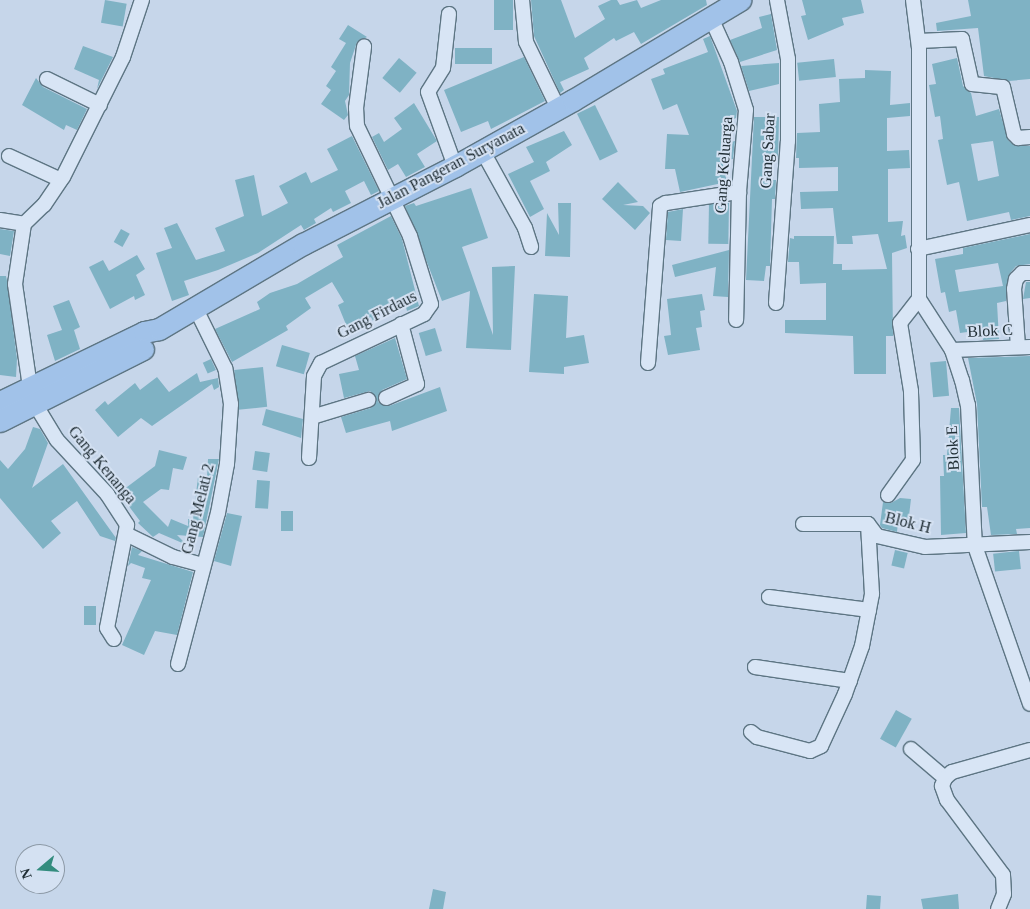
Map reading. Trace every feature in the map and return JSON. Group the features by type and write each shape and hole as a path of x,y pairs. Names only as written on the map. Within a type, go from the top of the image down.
{"main road":[{"name":"Jalan Pangeran Suryanata","path":"4,406 32,395 144,332 159,328 303,244 455,166 558,108 740,0"}],"street":[{"path":"32,395 15,284 24,224 41,209 61,180 123,57 142,0"},
{"path":"522,0 528,49 558,108"},
{"name":"Gang Sabar","path":"776,304 788,141 788,60 777,0"},
{"path":"888,495 913,460 911,390 900,323 919,299 919,40 914,0"},
{"path":"449,14 443,68 428,92 455,166"},
{"name":"Gang Keluarga","path":"711,18 731,62 746,110 738,192 736,320"},
{"path":"919,40 962,39 972,84 1003,87 1014,134 1018,138 1030,137"},
{"path":"364,48 356,108 357,126 393,197"},
{"path":"47,79 100,105"},
{"path":"482,150 525,228 531,247"},
{"path":"8,156 61,180"},
{"path":"648,363 660,206 666,202 738,192"},
{"name":"Gang Firdaus","path":"309,458 314,376 321,363 428,311 431,298 410,236 393,197"},
{"path":"0,220 24,224"},
{"path":"918,249 1030,225"},
{"path":"1024,347 1014,289 1016,279 1022,273 1030,272"},
{"name":"Blok E","path":"919,299 952,350 968,405 975,546 1030,704"},
{"name":"Gang Melati 2","path":"178,664 202,565 218,513 227,464 231,404 225,368 195,307"},
{"path":"386,398 417,384 401,324"},
{"name":"Blok C","path":"952,350 1024,347"},
{"name":"Gang Kenanga","path":"32,395 57,440 121,513 127,525 107,628 114,639"},
{"path":"312,417 368,400"},
{"path":"751,732 757,737 815,750 820,746 850,681 862,646 872,594 868,524 803,524"},
{"name":"Blok H","path":"868,524 877,536 925,547 1030,542"},
{"path":"126,534 173,557 202,565"},
{"path":"769,597 869,610"},
{"path":"755,667 850,681"},
{"path":"911,749 945,778"},
{"path":"998,909 1004,894 1003,875 947,800 942,786 945,778 952,772 1030,750"}],"building":[{"path":"105,0 127,4 123,26 101,23"},
{"path":"494,0 513,0 513,30 494,30"},
{"path":"531,0 561,0 575,38 605,19 598,6 611,0 617,0 620,5 637,0 641,8 661,0 706,0 707,5 641,44 634,32 616,41 614,38 584,58 589,69 560,82 564,90 560,93 534,36"},
{"path":"802,0 861,0 864,13 842,18 844,25 808,40 801,16 806,15"},
{"path":"968,0 1030,0 1030,79 1009,81 984,76 978,28 937,31 936,23 971,16"},
{"path":"771,14 777,50 740,62 730,40 762,28 759,17"},
{"path":"348,25 367,37 357,42 350,63 349,95 345,101 348,115 344,120 321,104 331,90 326,86 336,71 331,67 346,43 339,39"},
{"path":"710,36 737,111 736,118 727,122 731,142 735,141 733,159 722,161 727,182 680,192 675,169 665,169 667,134 689,135 677,104 663,110 651,79 665,74 663,69 708,52 703,39"},
{"path":"83,46 113,57 97,89 99,80 74,69"},
{"path":"455,48 492,48 492,64 455,64"},
{"path":"524,57 545,101 491,129 488,121 461,132 444,90"},
{"path":"399,58 417,73 400,93 382,78"},
{"path":"957,58 963,86 971,93 976,116 999,109 1008,140 1015,146 1030,146 1030,216 1011,220 1009,212 967,221 959,182 947,185 938,140 943,139 940,116 935,117 929,85 936,84 932,64","holes":["993,141 999,176 978,181 971,144"]},
{"path":"834,59 836,77 799,81 797,63"},
{"path":"779,63 779,84 749,91 741,66"},
{"path":"865,70 891,71 890,105 910,103 910,116 887,118 887,151 909,150 910,168 888,169 888,222 903,221 901,236 905,235 907,248 892,253 893,336 886,336 886,374 854,374 853,336 785,333 785,320 826,320 826,283 800,284 799,262 788,262 790,238 794,239 794,236 834,236 833,264 842,264 842,270 887,269 878,234 852,236 853,244 837,244 833,208 801,209 800,192 838,191 838,167 799,168 799,158 796,158 797,133 820,132 819,104 840,102 839,79 865,78"},
{"path":"36,78 43,87 87,109 77,130 66,125 64,130 22,105"},
{"path":"414,103 437,141 417,154 425,167 406,177 398,164 388,170 372,137 379,133 384,142 402,129 394,118"},
{"path":"595,105 618,152 600,161 577,114"},
{"path":"754,117 779,117 778,159 770,159 771,180 776,180 775,199 772,199 770,266 766,266 764,281 746,280"},
{"path":"564,131 572,145 546,162 550,171 530,181 544,209 530,217 508,174 534,162 526,147"},
{"path":"352,136 379,191 371,195 364,181 345,191 351,203 333,212 331,208 314,219 316,223 304,230 301,225 258,253 218,270 184,281 189,295 172,301 156,253 172,248 164,228 177,223 196,260 225,251 215,228 244,216 235,180 254,175 262,216 288,203 279,186 306,172 311,183 338,170 327,149"},
{"path":"618,182 638,202 623,205 643,206 650,213 635,230 602,199"},
{"path":"471,188 488,238 462,247 493,335 492,267 515,266 511,350 466,348 470,291 442,301 405,206 414,203 416,206"},
{"path":"558,203 571,203 570,257 545,256 547,213 559,235"},
{"path":"709,203 729,203 728,244 708,244"},
{"path":"683,209 681,241 666,240 668,212"},
{"path":"391,216 402,239 419,306 407,311 406,307 373,321 371,317 347,327 338,305 344,302 332,282 305,298 311,308 286,326 288,330 232,362 215,329 260,309 257,302 270,293 297,284 343,257 337,245"},
{"path":"0,229 14,231 10,256 0,254"},
{"path":"121,229 130,234 122,247 114,242"},
{"path":"1030,234 1030,264 1016,266 1010,273 1006,301 997,303 999,339 983,340 982,330 960,333 956,310 949,312 945,292 941,293 935,259 963,254 963,248","holes":["998,263 1003,286 959,292 955,270"]},
{"path":"729,250 728,297 713,296 716,267 675,277 672,265"},
{"path":"137,255 145,269 136,275 145,295 135,300 134,296 110,309 89,267 103,260 109,271"},
{"path":"0,276 6,276 7,281 17,359 16,377 0,375"},
{"path":"1026,282 1030,282 1030,298 1023,299"},
{"path":"534,294 568,296 566,338 584,335 589,363 564,367 564,374 529,372"},
{"path":"702,294 705,310 700,311 702,327 696,328 700,350 668,355 664,336 671,335 667,299"},
{"path":"69,300 80,327 74,330 80,349 55,361 47,335 62,330 53,306"},
{"path":"435,328 442,351 426,356 419,333"},
{"path":"395,338 407,379 382,390 378,402 389,406 440,387 447,411 392,431 390,421 346,433 341,417 371,408 376,398 370,391 344,398 339,374 359,370 355,356"},
{"path":"282,345 310,353 304,374 276,366"},
{"path":"1030,356 1030,528 1016,529 1017,534 991,535 987,507 982,507 977,404 968,358"},
{"path":"211,359 216,370 208,374 203,363"},
{"path":"946,361 949,396 933,397 930,362"},
{"path":"263,367 267,407 238,410 234,370"},
{"path":"197,373 200,382 218,378 219,387 214,390 212,384 152,426 141,418 118,437 95,410 105,401 108,405 135,383 140,390 157,377 169,392"},
{"path":"951,408 959,408 966,533 941,535 940,476 944,476 943,455 947,455"},
{"path":"266,409 303,419 301,438 262,425"},
{"path":"33,427 40,429 48,443 32,488 63,464 116,538 115,541 100,536 77,501 51,521 61,533 43,549 0,498 0,460 8,469 25,449"},
{"path":"159,450 187,457 183,470 173,468 169,490 161,489 143,502 168,527 171,519 188,526 188,519 193,519 198,477 207,478 208,459 219,459 203,537 177,535 187,545 159,533 153,537 138,523 140,521 119,493 155,466"},
{"path":"255,451 270,453 267,472 252,470"},
{"path":"257,480 270,481 268,509 255,508"},
{"path":"900,498 911,499 908,524 898,522 897,532 882,528 880,525 883,502 891,503"},
{"path":"281,511 293,511 293,531 281,531"},
{"path":"227,513 242,516 231,566 214,561"},
{"path":"132,547 142,551 138,555 193,572 177,635 155,631 144,655 122,645 151,580 142,578 145,568 131,563 128,566"},
{"path":"895,550 908,553 904,569 891,566"},
{"path":"1019,551 1021,569 995,572 993,554"},
{"path":"84,606 96,606 96,625 84,625"},
{"path":"896,710 912,719 896,748 880,739"},
{"path":"433,889 446,892 443,909 429,909"},
{"path":"958,894 959,909 923,909 921,899"},
{"path":"867,895 881,896 880,909 866,909"}]}
